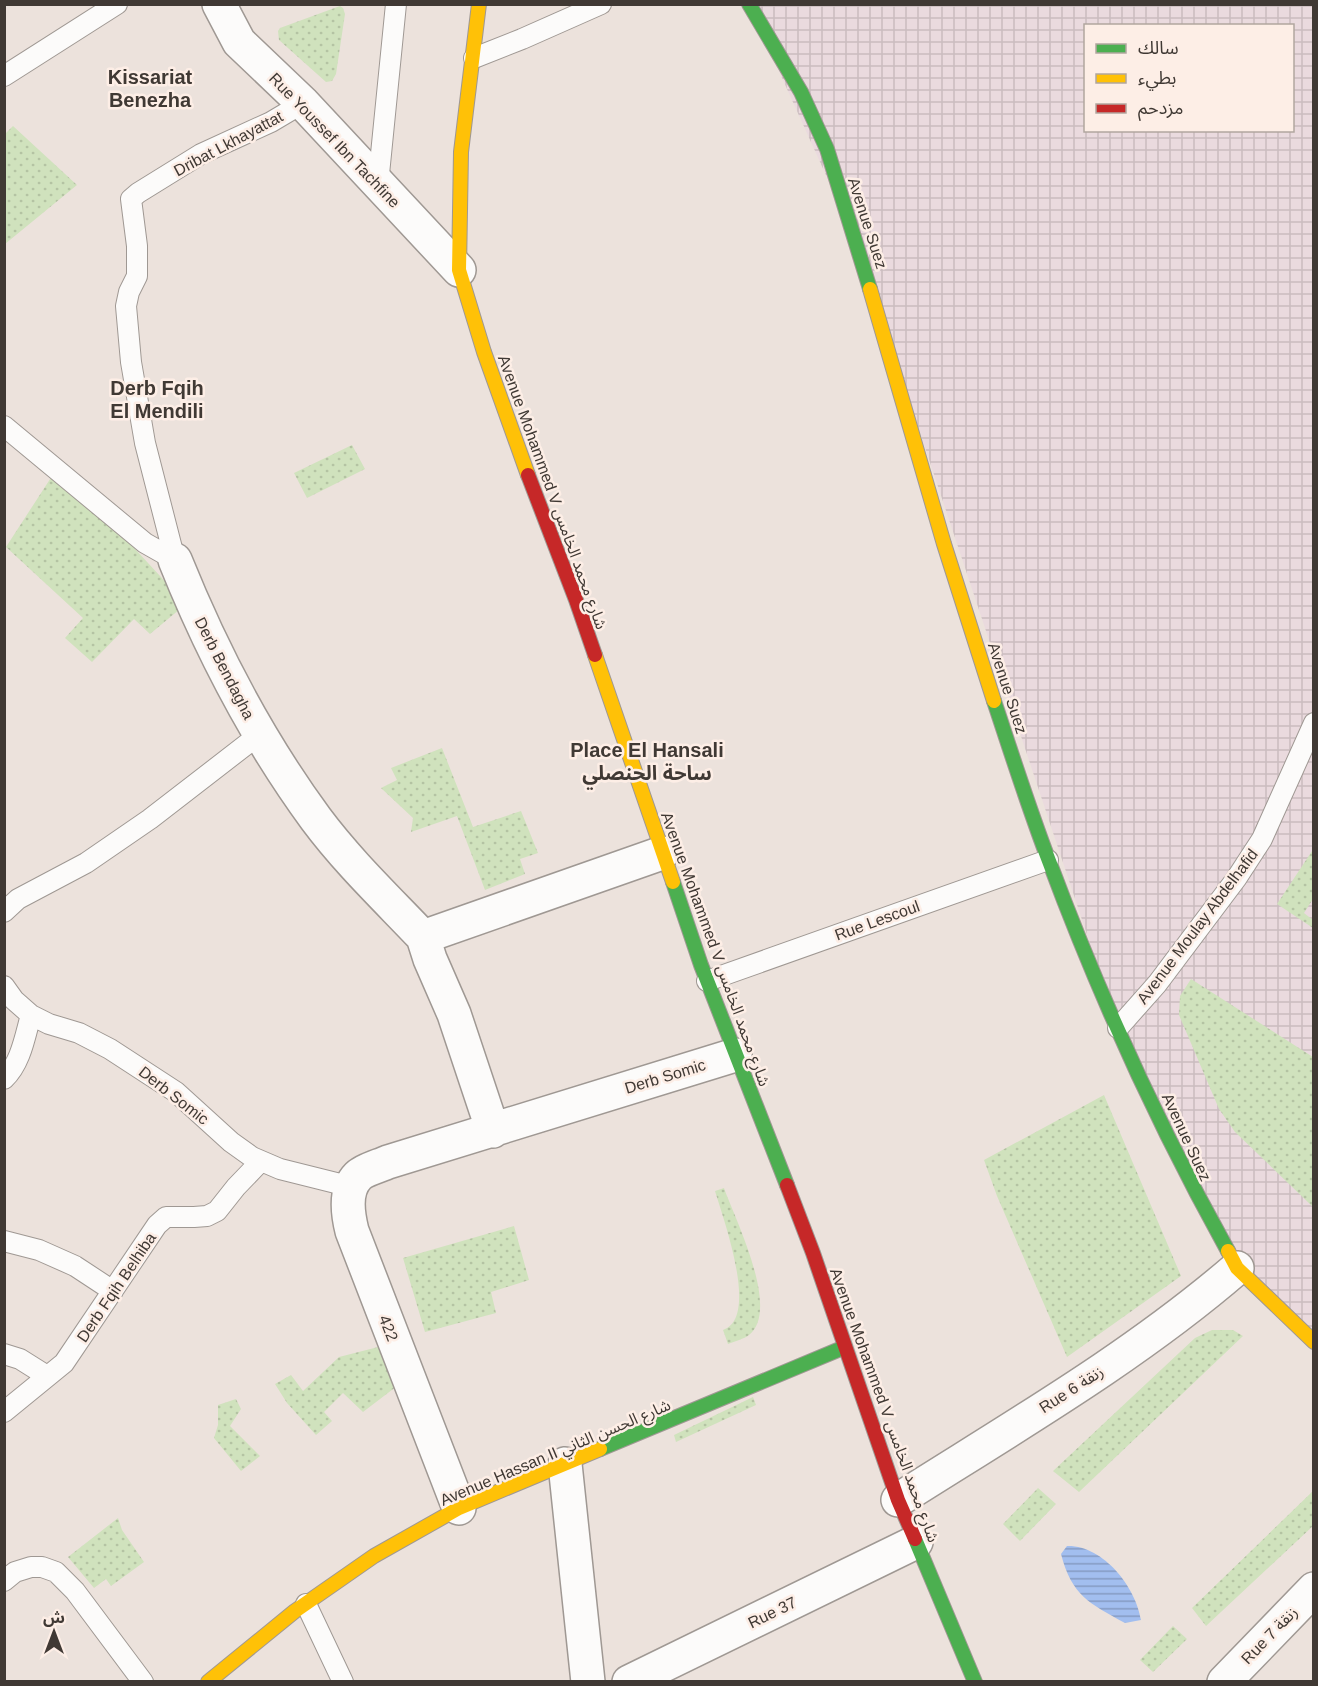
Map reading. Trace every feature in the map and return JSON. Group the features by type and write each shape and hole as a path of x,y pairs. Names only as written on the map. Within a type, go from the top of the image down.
{"street":[{"name":"Rue Youssef Ibn Tachfine","path":"219,4 239,42 303,103 459,270"},
{"name":"Avenue Mohammed V شارع محمد الخامس","path":"479,4 461,152 459,270 515,442 576,600 707,981 813,1253 898,1500 975,1682"},
{"name":"Avenue Suez","path":"749,4 801,92 827,149 988,684 1048,860 1118,1028 1186,1176 1237,1268 1314,1342"},
{"name":"Derb Bendagha","path":"175,560 198,617 260,734 317,820 423,938"},
{"path":"493,1131 454,1014 423,938 662,853"},
{"name":"Derb Somic","path":"352,1187 358,1176 388,1162 735,1055"},
{"name":"422","path":"352,1187 348,1194 348,1216 352,1232 459,1509"},
{"name":"Rue 6 زنقة","path":"898,1500 1131,1350 1199,1301 1237,1268"},
{"name":"Avenue Hassan II شارع الحسن الثاني","path":"208,1682 306,1604 374,1556 459,1509 845,1347"},
{"path":"565,1464 588,1682"},
{"name":"Rue 37","path":"629,1682 916,1542"},
{"name":"Rue 7 زنقة","path":"1224,1682 1314,1589"}],"lane":[{"path":"4,76 117,4"},
{"path":"378,184 396,4"},
{"path":"474,58 601,4"},
{"name":"Dribat Lkhayattat","path":"175,560 146,443 131,362 126,306 129,292 137,276 137,246 131,199 201,154 271,122 303,103"},
{"path":"4,426 145,543 175,560"},
{"name":"Avenue Moulay Abdelhafid","path":"1118,1028 1157,984 1236,879 1262,839 1314,723"},
{"path":"4,912 18,899 86,863 150,819 260,734"},
{"name":"Rue Lescoul","path":"707,981 1048,860"},
{"name":"Derb Somic","path":"4,986 14,1000 31,1015 49,1024 79,1033 110,1048 176,1092 231,1142 252,1157 280,1169 352,1187"},
{"path":"4,1078 9,1075 21,1051 31,1015"},
{"name":"Derb Fqih Belhiba","path":"4,1412 64,1363 157,1226 166,1217 201,1216 217,1211 261,1161"},
{"path":"4,1241 39,1250 75,1266 113,1291"},
{"path":"4,1354 20,1359 47,1376"},
{"path":"4,1581 15,1572 31,1567 42,1567 56,1572 75,1591 143,1682"},
{"path":"306,1604 344,1682"}],"shaded area":[{"path":"749,5 1313,5 1313,1342 1237,1268 1118,1028 858,246"}],"green space":[{"path":"340,6 345,14 336,74 332,81 326,82 279,40 278,31 280,28"},
{"path":"13,126 77,185 5,244 5,134"},
{"path":"352,445 365,469 307,498 294,473"},
{"path":"54,473 123,536 186,604 150,634 134,619 92,662 65,638 83,618 6,547"},
{"path":"442,748 473,827 521,811 538,853 520,859 525,874 485,890 457,816 411,832 413,818 381,788 397,780 391,768"},
{"path":"1312,851 1314,852 1313,899 1304,913 1313,920 1313,928 1277,904"},
{"path":"1191,979 1313,1057 1313,1207 1235,1132 1219,1109 1179,1015 1180,996"},
{"path":"1104,1095 1181,1276 1067,1357 997,1196 984,1160"},
{"path":"724,1188 753,1264 760,1306 758,1323 749,1335 728,1344 723,1330 734,1322 739,1288 731,1244 715,1191"},
{"path":"514,1226 529,1280 491,1292 496,1313 425,1332 403,1258"},
{"path":"1212,1330 1233,1330 1243,1336 1079,1492 1053,1471 1195,1338"},
{"path":"386,1345 401,1383 363,1412 343,1393 324,1412 332,1421 316,1435 287,1403 275,1384 291,1375 303,1391 339,1357"},
{"path":"753,1397 756,1405 676,1442 674,1435"},
{"path":"236,1399 241,1409 230,1426 260,1456 241,1471 214,1438 218,1425 218,1405"},
{"path":"1038,1488 1056,1504 1020,1541 1003,1524"},
{"path":"1313,1491 1313,1526 1206,1626 1192,1608"},
{"path":"118,1518 122,1530 144,1562 111,1586 106,1579 94,1588 68,1557"},
{"path":"1173,1626 1187,1639 1153,1672 1140,1660"}],"water":[{"path":"1067,1546 1093,1552 1116,1570 1132,1594 1141,1620 1125,1623 1101,1610 1084,1597 1065,1568 1061,1554"}],"traffic: fast":[{"path":"749,4 801,92 827,149 870,289"},
{"path":"994,701 1042,841 1109,1011 1178,1157 1228,1251"},
{"path":"673,882 701,965 787,1185"},
{"path":"600,1449 845,1347"},
{"path":"915,1539 975,1682"}],"traffic: slow":[{"path":"479,4 461,152 459,270 484,352 528,475"},
{"path":"870,289 944,544 994,701"},
{"path":"595,655 673,882"},
{"path":"1228,1251 1237,1268 1314,1342"},
{"path":"208,1682 295,1611 374,1556 459,1508 600,1449"}],"traffic: jam":[{"path":"528,475 595,655"},
{"path":"787,1185 813,1253 898,1500 915,1539"}],"district":[{"name":"Kissariat Benezha","path":"150,88"},
{"name":"Derb Fqih El Mendili","path":"157,400"},
{"name":"Place El Hansali ساحة الحنصلي","path":"647,762"}]}
